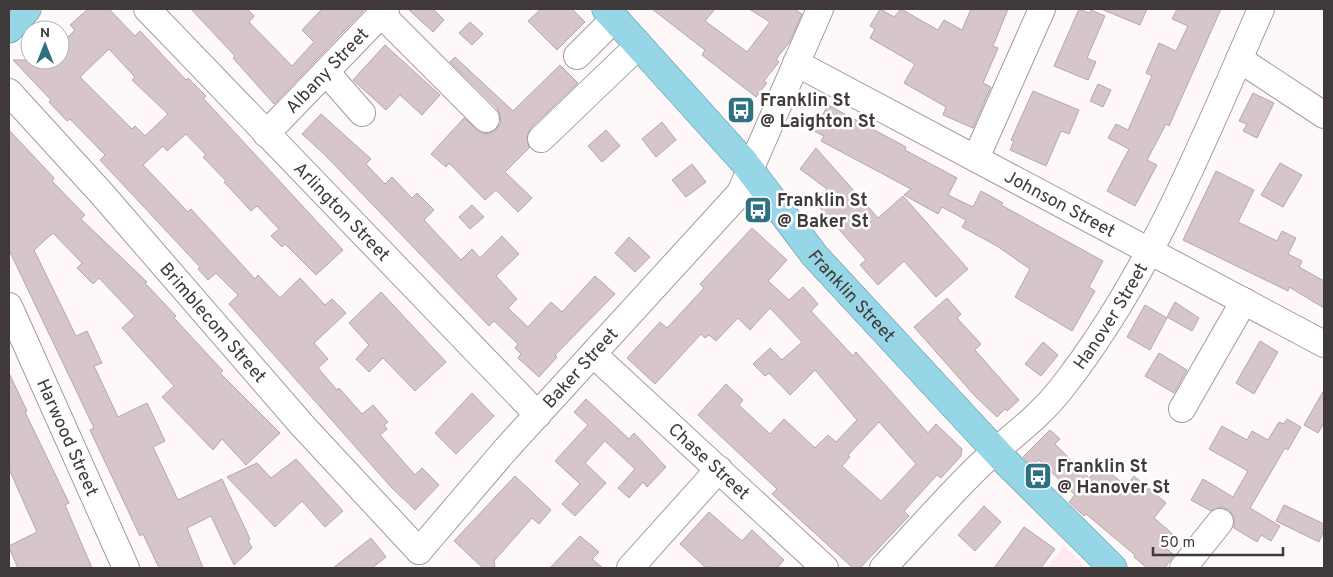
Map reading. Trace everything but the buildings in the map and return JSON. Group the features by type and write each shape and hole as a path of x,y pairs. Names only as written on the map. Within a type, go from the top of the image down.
{"main road":[{"path":"9,29 27,9"},
{"name":"Franklin Street","path":"611,14 750,170 815,256 1102,564"}],"street":[{"name":"Arlington Street","path":"148,9 538,415"},
{"name":"Baker Street","path":"421,560 538,415 740,193 820,9"},
{"path":"976,158 1042,9"},
{"name":"Hanover Street","path":"883,568 979,466 1036,419 1102,334 1149,250 1195,159 1261,9"},
{"name":"Albany Street","path":"266,134 384,11"},
{"path":"384,11 486,120"},
{"path":"577,56 611,14"},
{"path":"541,139 639,45"},
{"path":"1239,59 1324,115"},
{"name":"Johnson Street","path":"796,63 1324,344"},
{"path":"326,72 362,113"},
{"name":"Brimblecom Street","path":"9,92 102,194 421,560"},
{"path":"1182,409 1244,301"},
{"name":"Harwood Street","path":"9,306 126,568"},
{"name":"Chase Street","path":"593,354 825,568"},
{"path":"630,568 719,469"},
{"path":"1183,568 1220,522"}],"shaded area":[{"path":"1064,546 1087,568 1046,568"}],"place":[{"name":"Franklin St @ Laighton St","path":"741,110"},
{"name":"Franklin St @ Baker St","path":"758,210"},
{"name":"Franklin St @ Hanover St","path":"1038,476"}]}
